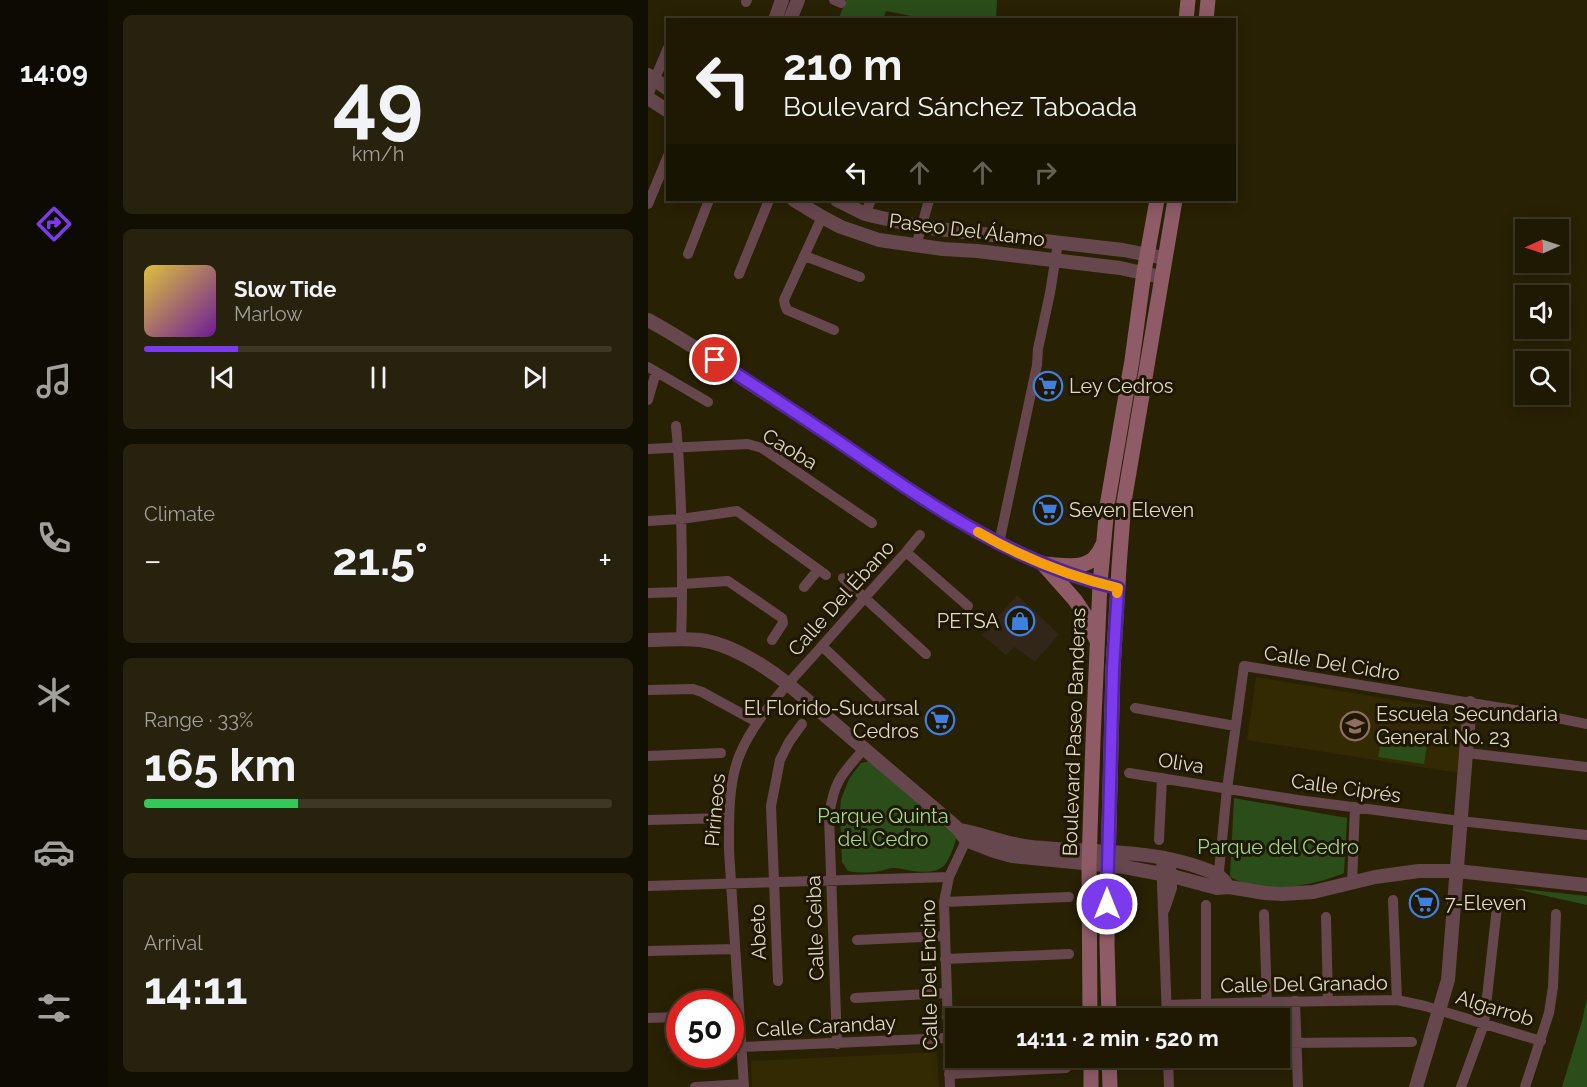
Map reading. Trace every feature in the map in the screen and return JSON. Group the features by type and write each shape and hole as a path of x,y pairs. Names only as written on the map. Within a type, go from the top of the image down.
{"main road":[{"path":"1186,18 1188,0"},
{"path":"1206,18 1208,0"},
{"name":"Boulevard Paseo Banderas","path":"1090,1008 1090,858 1100,584 1107,506 1157,201"},
{"name":"Boulevard Paseo Banderas","path":"1109,1008 1108,859 1113,669 1124,502 1175,201"},
{"path":"1043,564 1077,566 1089,563 1098,556 1104,542"},
{"path":"1043,564 1075,600 1098,643"},
{"path":"1091,1068 1091,1087"},
{"path":"1109,1068 1110,1087"}],"street":[{"path":"776,18 782,0"},
{"path":"791,18 798,0"},
{"path":"666,52 652,78 648,96 666,110"},
{"path":"652,78 666,87"},
{"path":"648,204 666,161"},
{"path":"688,254 709,201"},
{"path":"739,274 769,201"},
{"name":"Paseo Del Álamo","path":"796,201 854,232 879,240 916,246 1120,267 1161,277"},
{"name":"Paseo Del Álamo","path":"839,201 866,214 921,227 1147,254 1164,258"},
{"path":"866,214 871,201"},
{"path":"916,246 929,201"},
{"path":"822,217 784,300 784,305 787,310 834,330"},
{"path":"944,249 946,231"},
{"path":"999,543 1034,381 1058,243"},
{"path":"805,256 860,277"},
{"path":"648,320 682,339 934,507 1043,564 1118,588"},
{"path":"648,400 652,370 708,402"},
{"path":"676,426 681,519 681,639"},
{"name":"Caoba","path":"648,449 748,444 762,448 872,523"},
{"path":"648,520 681,519 737,511 822,572 804,587"},
{"name":"Calle Del Ébano","path":"788,684 920,535"},
{"path":"906,552 968,606"},
{"path":"843,578 926,654"},
{"path":"648,593 722,580 733,583 782,618 783,623 772,640"},
{"path":"648,640 702,640 726,647 770,670 965,834 1090,858 1166,859 1196,866 1222,883"},
{"path":"822,646 882,702"},
{"name":"Calle Del Cidro","path":"1222,883 1227,789 1244,666 1533,713 1587,724"},
{"name":"Pirineos","path":"736,990 729,850 729,818 733,784 738,758 757,722 788,684"},
{"path":"648,690 693,688 757,722"},
{"path":"1416,1087 1449,980 1470,703"},
{"path":"1135,708 1235,726"},
{"name":"Abeto","path":"778,981 771,806 780,760 802,724"},
{"name":"Calle Ceiba","path":"837,1044 829,816 832,796 838,780 864,749"},
{"path":"648,756 721,753"},
{"path":"1467,753 1587,767"},
{"name":"Oliva","path":"1129,773 1227,789"},
{"path":"1159,840 1162,778"},
{"name":"Calle Ciprés","path":"1227,789 1460,821 1587,835"},
{"path":"1352,883 1354,807"},
{"path":"648,820 729,818"},
{"name":"Calle Del Encino","path":"947,1008 944,902 965,834"},
{"path":"1108,859 1166,874 1222,883 1244,890 1282,894 1313,892 1376,877 1419,871 1457,871 1587,885"},
{"path":"1166,859 1164,912 1167,1005"},
{"path":"648,886 950,877"},
{"path":"944,902 1069,897"},
{"path":"1393,900 1397,1000"},
{"path":"1206,905 1206,1004"},
{"path":"1461,1087 1484,1024 1497,907"},
{"path":"1264,914 1267,1002"},
{"path":"1525,1087 1549,1013 1553,987 1556,914"},
{"path":"1326,917 1328,1001"},
{"path":"857,940 944,936"},
{"path":"648,951 735,949"},
{"path":"945,959 1069,954"},
{"path":"855,998 946,993"},
{"name":"Calle Del Granado","path":"1167,1005 1397,1000 1440,1010"},
{"path":"1295,1001 1298,1087"},
{"name":"Algarrob","path":"1440,1010 1540,1041"},
{"path":"648,1018 666,1017"},
{"name":"Calle Caranday","path":"744,1047 945,1038"},
{"path":"1290,1043 1412,1042"},
{"name":"Pirineos","path":"743,1068 744,1085"},
{"name":"Calle Del Encino","path":"949,1068 950,1087"},
{"path":"949,1074 1066,1068"},
{"path":"1168,1068 1169,1087"},
{"path":"695,1087 744,1085"}],"shaded area":[{"name":"PETSA","path":"1017,595 1059,634 1035,662 1014,647 1006,655 982,635"},
{"name":"Escuela Secundaria General No. 23","path":"1256,677 1462,711 1459,773 1247,740"},
{"path":"937,1052 939,1087 752,1087 751,1061"}],"green space":[{"path":"846,0 997,0 996,18 921,18 886,11 883,18 839,18"},
{"path":"1383,731 1428,739 1424,764 1378,757"},
{"name":"Parque Quinta del Cedro","path":"870,761 957,837 951,855 944,866 923,872 894,868 872,872 848,871 842,862 841,799 849,779 861,763"},
{"name":"Parque del Cedro","path":"1234,798 1347,818 1344,873 1312,883 1273,888 1252,886 1230,877"},
{"path":"1511,888 1587,896 1587,905"},
{"path":"1587,998 1587,1087 1562,1087 1582,1021"}],"slow traffic":[{"path":"978,532 1018,553 1058,570 1118,588 1117,593"}],"place":[{"name":"Ley Cedros","path":"1048,386"},
{"name":"Seven Eleven","path":"1048,510"},
{"name":"PETSA","path":"1020,621"},
{"name":"El Florido-Sucursal Cedros","path":"940,720"},
{"name":"Escuela Secundaria General No. 23","path":"1355,726"},
{"name":"7-Eleven","path":"1424,903"}],"route":[{"path":"715,360 934,507 1018,553 1058,570 1118,588 1113,669 1107,904"}]}
